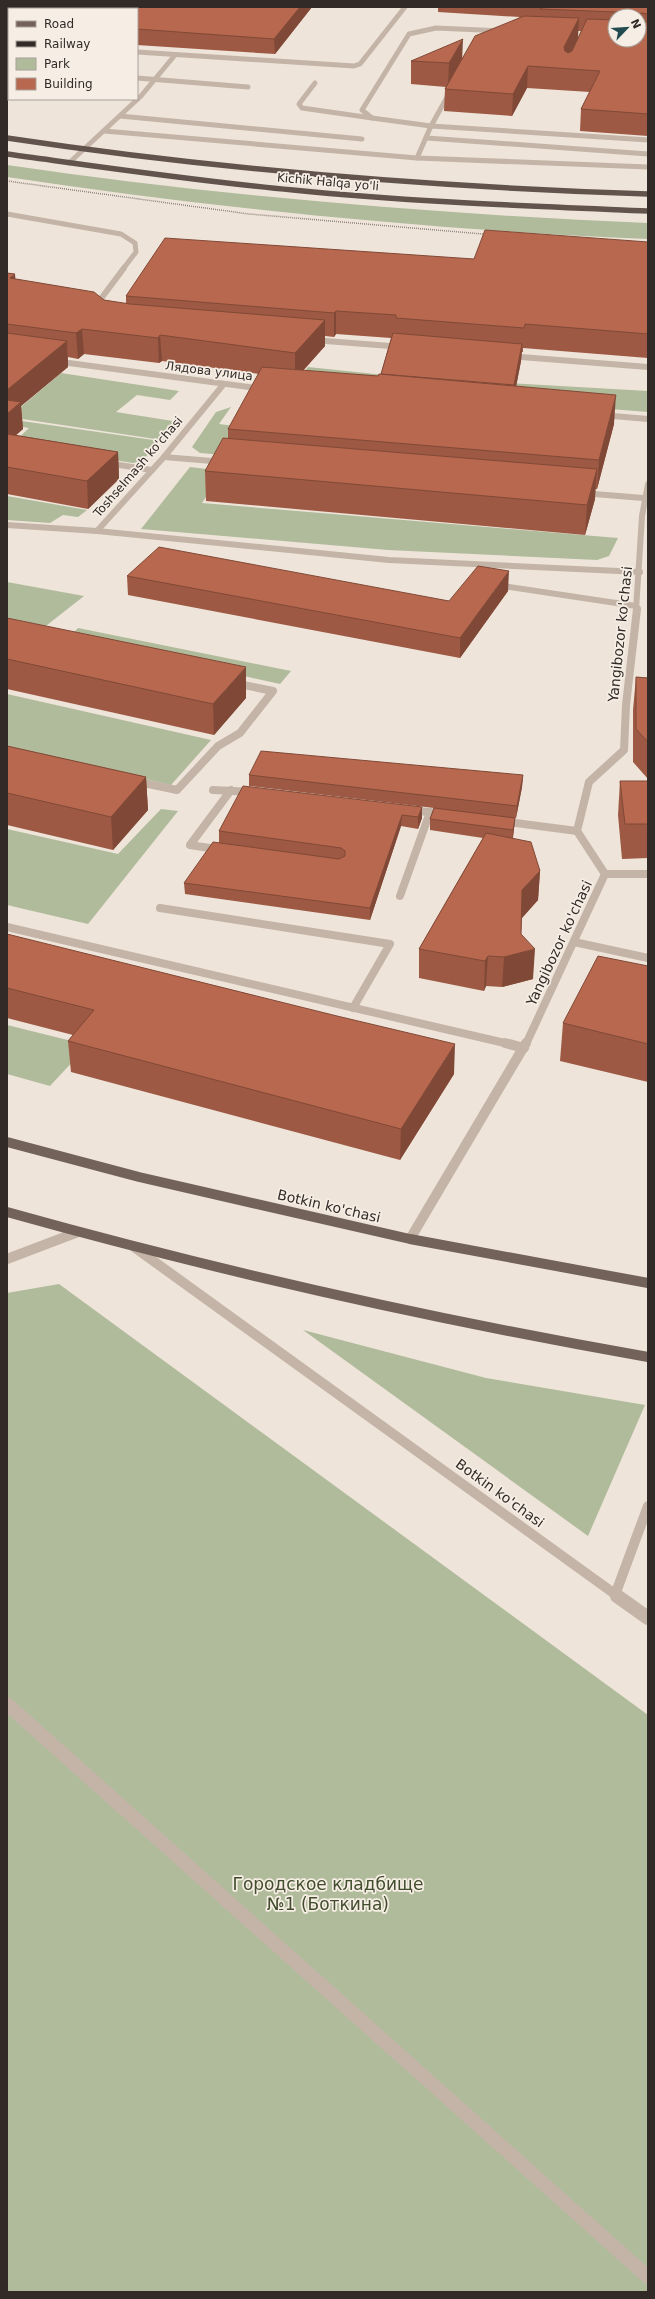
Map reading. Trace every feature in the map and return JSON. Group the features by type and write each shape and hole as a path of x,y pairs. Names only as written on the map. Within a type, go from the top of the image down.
{"highway":[{"name":"Kichik Halqa yo'li","path":"7,138 85,150 361,179 648,194"},
{"name":"Kichik Halqa yo'li","path":"7,154 69,163 330,194 430,202 648,211"}],"main road":[{"name":"Botkin ko'chasi","path":"7,1142 139,1177 410,1239 648,1283"},
{"name":"Botkin ko'chasi","path":"7,1212 134,1247 278,1283 425,1316 545,1340 648,1357"}],"street":[{"path":"138,52 354,66 360,64 405,7"},
{"path":"372,118 362,110 409,34 436,28 508,31"},
{"path":"481,36 485,30"},
{"path":"138,98 156,79 175,55"},
{"path":"138,78 248,87"},
{"path":"315,83 299,104 302,108 312,111 431,126 648,140"},
{"path":"417,158 431,126 454,85"},
{"path":"69,163 85,150 136,100"},
{"path":"120,116 362,139"},
{"path":"104,131 307,150 417,158 648,167"},
{"path":"307,150 318,135"},
{"path":"427,138 648,154"},
{"path":"7,214 121,234 135,243 136,252 93,309 98,313"},
{"path":"307,340 410,348"},
{"path":"497,355 648,367"},
{"name":"Лядова улица","path":"44,359 223,385 268,389"},
{"name":"Toshselmash ko'chasi","path":"7,525 97,531 164,457 223,385"},
{"path":"593,414 648,419"},
{"path":"164,457 235,463"},
{"path":"97,462 152,470"},
{"name":"Yangibozor ko'chasi","path":"410,1239 524,1048 605,874 576,831 589,782 624,750 624,717 640,572 644,498 648,484"},
{"path":"573,492 644,498"},
{"path":"97,531 389,560 640,572"},
{"path":"488,584 636,606"},
{"path":"123,779 177,790 218,746 240,732 272,691 227,682"},
{"path":"213,790 262,793"},
{"path":"229,850 190,845 231,790"},
{"path":"400,808 453,815"},
{"path":"400,896 430,812"},
{"path":"492,820 576,831"},
{"path":"605,874 648,874"},
{"path":"160,908 390,944 353,1008"},
{"path":"7,927 524,1048"},
{"path":"574,942 648,958"},
{"path":"7,1259 78,1232"},
{"name":"Botkin ko'chasi","path":"134,1247 648,1618"},
{"path":"615,1594 648,1506"},
{"path":"7,1704 648,2277"}],"green space":[{"path":"7,7 104,7 8,8 7,55"},
{"path":"7,165 247,195 407,209 648,223 648,239 407,224 327,217 167,199 7,177"},
{"path":"308,367 404,377 648,391 648,412 295,384"},
{"path":"61,373 179,391 170,400 137,395 116,412 179,422 162,440 9,417"},
{"path":"231,407 219,424 243,427 224,455 200,453 192,447 216,412"},
{"path":"15,420 160,441 142,461 133,463 12,444 29,428 8,425"},
{"path":"190,467 223,471 202,503 618,538 609,556 597,560 388,550 141,529"},
{"path":"7,496 87,510 78,517 63,515 50,523 7,520"},
{"path":"7,582 84,596 42,629 7,620"},
{"path":"78,628 291,671 280,684 70,637"},
{"path":"7,694 211,740 171,785 7,747"},
{"path":"161,809 178,811 88,924 7,905 7,829 118,854"},
{"path":"7,1025 88,1045 50,1086 7,1074"},
{"name":"Городское кладбище №1 (Боткина)","path":"59,1284 648,1715 648,2292 7,2292 7,1293"},
{"path":"303,1330 486,1378 645,1405 588,1536"}],"building":[{"path":"300,7 274,39 138,29 138,8 110,8"},
{"path":"544,7 648,7 648,14 647,8 607,8 607,12 540,9"},
{"path":"524,16 579,18 564,47 565,51 568,53 572,51 587,19 607,20 607,48 647,48 648,22 648,114 581,109 600,71 528,66 513,94 445,89 475,36"},
{"path":"463,39 449,63 411,61"},
{"path":"485,230 648,242 648,334 525,324 524,328 396,318 396,315 336,311 334,313 126,296 165,238 474,259"},
{"path":"7,273 15,274 10,278 94,292 104,300 130,304 325,320 295,353 160,335 158,338 82,329 76,333 7,324"},
{"path":"7,333 67,341 7,390"},
{"path":"393,333 522,344 514,385 381,374"},
{"path":"262,367 378,376 379,374 616,395 599,460 228,429"},
{"path":"7,400 21,402 7,414"},
{"path":"7,434 118,452 87,481 7,467"},
{"path":"223,438 597,469 587,505 205,471"},
{"path":"159,547 449,601 478,566 509,571 460,638 127,576"},
{"path":"7,618 246,667 213,704 7,659"},
{"path":"636,677 648,678 648,742 636,729"},
{"path":"7,746 146,777 111,817 7,793"},
{"path":"261,751 523,775 517,806 249,775"},
{"path":"620,781 648,781 648,824 625,824"},
{"path":"243,786 422,807 418,817 402,815 370,908 184,883 213,842 339,859 345,856 345,851 341,848 219,831"},
{"path":"434,808 515,818 513,830 430,819"},
{"path":"486,833 531,842 540,871 522,890 521,934 535,949 504,957 488,956 485,961 419,949"},
{"path":"7,934 455,1044 401,1129 68,1041 94,1010 7,988"},
{"path":"598,956 648,966 648,1044 563,1023"}],"railway":[{"path":"7,181 249,214 494,235"}]}
